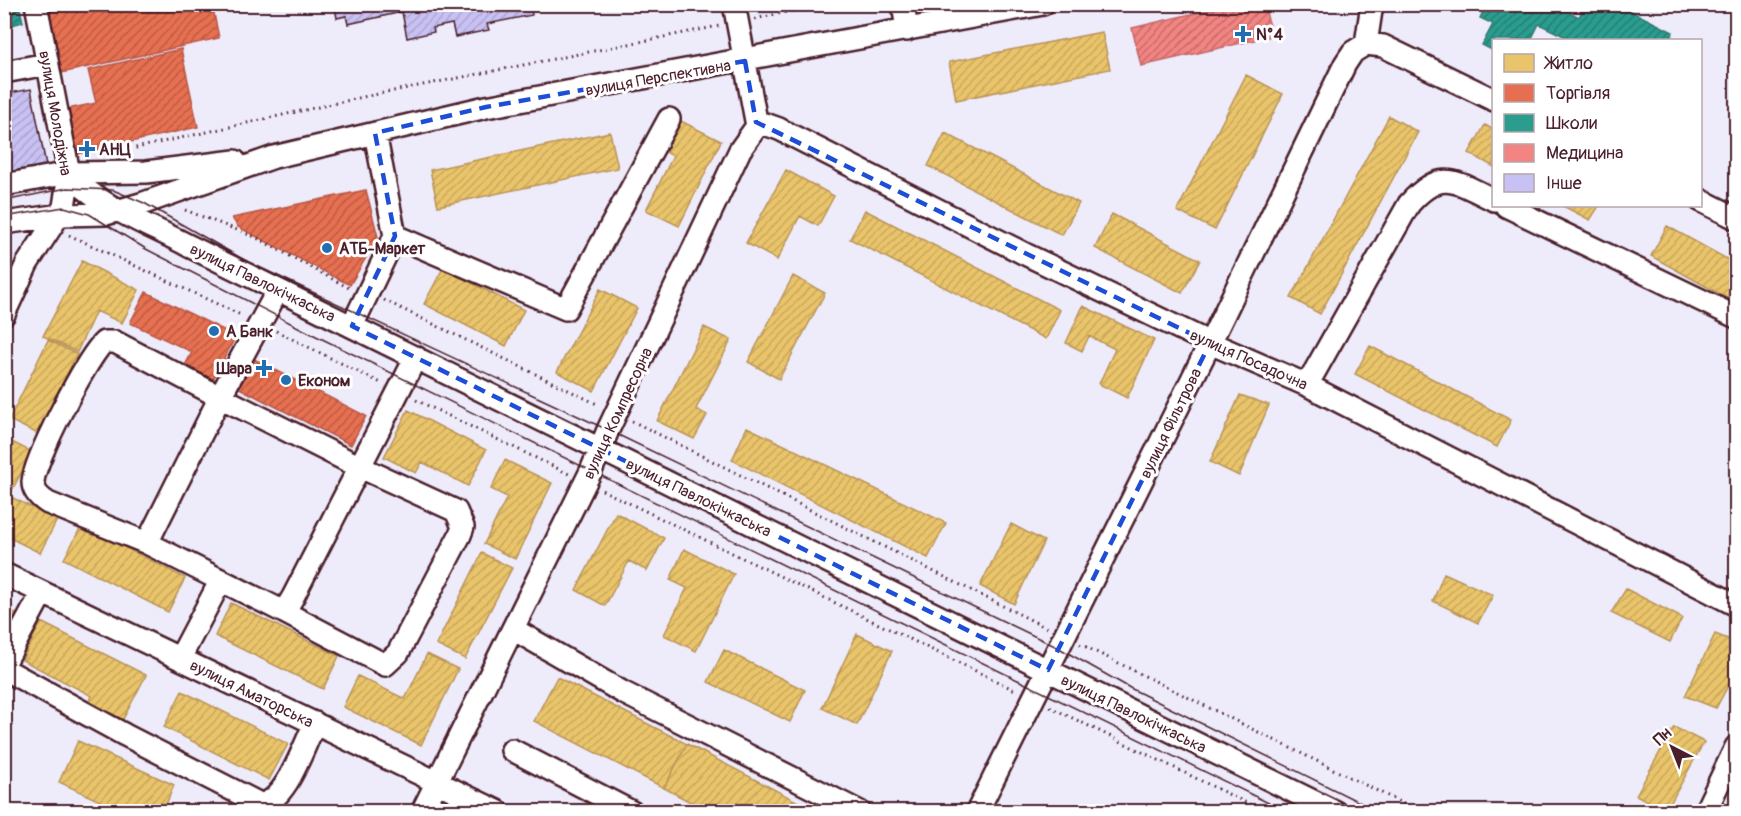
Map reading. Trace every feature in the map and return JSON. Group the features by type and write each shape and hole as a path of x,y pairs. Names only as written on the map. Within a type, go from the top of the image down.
{"street":[{"name":"вулиця Молодіжна","path":"4,314 32,255 61,223 69,173 36,4"},
{"path":"903,4 907,30"},
{"name":"вулиця Перспективна","path":"4,223 61,223 106,214 274,157 486,107 745,61 1043,4"},
{"path":"1372,4 1366,44 1383,46 1492,98"},
{"path":"735,13 757,126"},
{"name":"вулиця Фільтрова","path":"977,812 1210,343 1345,64 1353,52 1366,44"},
{"path":"4,72 47,64"},
{"path":"395,236 566,309 669,119"},
{"name":"вулиця Посадочна","path":"757,126 765,124 779,129 1027,255 1210,343 1307,385 1737,604"},
{"name":"вулиця Компресорна","path":"422,812 601,448 743,144 757,126"},
{"path":"352,326 395,236 375,133"},
{"name":"вулиця Перспективна","path":"4,185 69,173 146,172 274,157"},
{"name":"вулиця Павлокічкаська","path":"69,173 82,188 278,290 1335,812"},
{"path":"1307,385 1409,204 1423,188 1440,180 1462,184 1492,199"},
{"path":"1702,200 1737,218"},
{"path":"1508,207 1737,317"},
{"path":"147,543 220,397 278,290"},
{"path":"110,341 360,467 449,506 456,511 463,527 398,653 385,665 147,543 48,503 36,493 33,486 35,473 54,430 91,356 104,342 110,341"},
{"path":"284,612 416,357"},
{"name":"вулиця Аматорська","path":"4,574 437,780 499,812"},
{"path":"180,658 220,580"},
{"path":"42,593 5,667 125,735 260,804 267,804 280,794 315,723"},
{"path":"513,629 624,693 860,812"},
{"path":"1705,812 1737,747"},
{"path":"512,750 633,812"}],"path":[{"path":"112,153 735,13 823,4"},
{"path":"179,210 188,210 255,237 366,296 383,299 1420,812"},
{"path":"61,223 260,324"},
{"path":"914,641 1264,812"}],"highlighted area":[{"path":"745,61 756,122 1210,343 1048,670 352,326 395,236 375,133 486,107"}],"shaded area":[{"path":"756,4 817,5 759,17"}],"building: Житло":[{"path":"1102,32 1110,69 956,100 949,62"},
{"path":"1246,75 1283,94 1215,230 1177,211"},
{"path":"1389,116 1418,132 1320,314 1291,298"},
{"path":"677,119 721,141 679,226 646,210 673,156 662,150"},
{"path":"1485,125 1492,129 1492,166 1469,153"},
{"path":"610,132 618,168 438,206 430,170"},
{"path":"945,133 1079,203 1062,235 928,166"},
{"path":"786,170 834,196 818,226 800,216 777,260 746,243"},
{"path":"1565,207 1598,207 1590,220"},
{"path":"865,210 1060,310 1046,339 850,239"},
{"path":"1112,214 1200,260 1182,293 1095,248"},
{"path":"1667,226 1736,264 1736,303 1651,256"},
{"path":"82,261 139,290 122,323 96,311 77,352 43,336"},
{"path":"443,268 524,310 506,346 424,304"},
{"path":"793,276 825,293 779,379 748,362"},
{"path":"600,289 637,308 594,391 557,372"},
{"path":"1083,306 1154,340 1127,398 1099,384 1115,349 1089,336 1082,351 1066,343"},
{"path":"704,327 731,340 696,409 707,415 694,439 657,421"},
{"path":"48,340 77,354 38,434 9,420"},
{"path":"1370,346 1511,420 1497,447 1355,374"},
{"path":"1240,395 1269,405 1239,476 1210,462"},
{"path":"408,410 486,450 468,486 422,462 416,473 384,457"},
{"path":"747,427 946,523 928,558 732,460"},
{"path":"4,438 32,452 9,496 57,520 40,553 4,535"},
{"path":"505,460 552,483 515,559 484,544 507,497 491,489"},
{"path":"616,513 664,538 647,571 629,561 605,606 576,590"},
{"path":"1011,524 1044,541 1014,604 980,586"},
{"path":"82,525 185,578 168,612 64,559"},
{"path":"684,549 734,574 696,651 664,635 687,588 670,580"},
{"path":"482,553 512,568 465,659 436,645"},
{"path":"1444,573 1493,595 1478,623 1433,601"},
{"path":"1626,589 1682,618 1670,642 1611,613"},
{"path":"231,603 339,656 323,689 215,636"},
{"path":"4,608 23,617 4,651"},
{"path":"41,622 146,675 120,725 86,708 92,696 22,660"},
{"path":"857,634 892,651 857,725 822,708"},
{"path":"1715,634 1736,642 1736,671 1716,708 1685,696"},
{"path":"724,650 805,690 790,722 708,682"},
{"path":"427,654 458,669 421,745 343,707 358,676 405,699"},
{"path":"557,677 687,744 664,788 534,721"},
{"path":"182,691 288,744 269,780 164,727"},
{"path":"1674,727 1704,742 1666,811 1636,795"},
{"path":"78,741 174,785 163,812 123,812 59,782"},
{"path":"687,744 804,805 801,812 709,812 664,788"}],"building: Торгівля":[{"path":"46,4 212,4 219,38 61,73"},
{"path":"181,49 198,127 77,154 67,109 96,103 88,70"},
{"name":"АТБ-Маркет","path":"366,190 378,237 350,285 238,227 232,218"},
{"path":"146,292 236,336 209,387 181,373 192,352 130,323"},
{"path":"254,359 366,416 351,445 239,388"}],"building: Школи":[{"path":"4,4 19,4 23,22 4,27"},
{"path":"1487,4 1554,4 1579,17 1585,4 1617,4 1673,32 1670,39 1570,39 1539,24 1532,39 1492,39 1492,50 1482,45 1493,24 1480,18"}],"building: Медицина":[{"path":"1233,4 1264,4 1272,36 1141,66 1132,28"}],"building: Інше":[{"path":"334,4 530,4 532,15 487,24 489,30 455,37 452,24 433,28 434,32 407,38 402,12 348,24 346,16 337,18"},
{"path":"31,89 47,170 4,179 4,143 8,142 4,125 4,94"}],"tram line":[{"path":"4,201 67,188 113,190 144,203 248,262 608,430 1059,648 1130,688 1379,812"},
{"path":"4,217 64,207 89,214 146,249 310,333 1287,812"}],"place":[{"name":"N°4","path":"1243,34"},
{"name":"АНЦ","path":"87,149"},
{"name":"АТБ-Маркет","path":"327,248"},
{"name":"А Банк","path":"214,331"},
{"name":"Шара","path":"264,368"},
{"name":"Економ","path":"286,380"}]}
